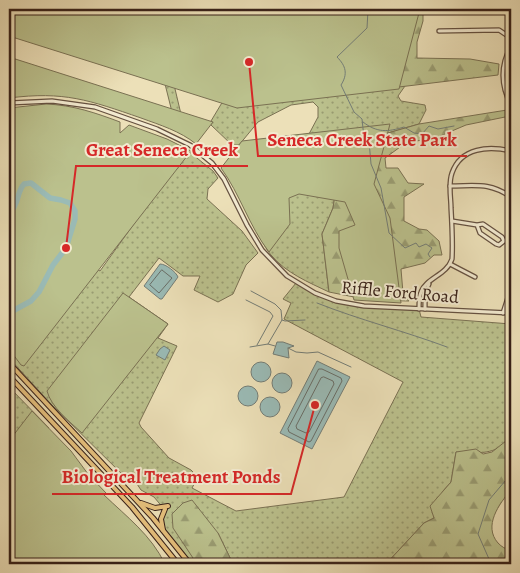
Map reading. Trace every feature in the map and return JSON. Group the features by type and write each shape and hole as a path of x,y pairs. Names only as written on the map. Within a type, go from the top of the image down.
{"main road":[{"path":"9,363 136,500 190,564"},
{"path":"9,376 132,507 178,564"},
{"path":"136,500 151,507 166,508 161,519 164,532"}],"street":[{"path":"439,31 499,30 511,38"},
{"path":"511,46 502,80 506,96 511,105"},
{"name":"Riffle Ford Road","path":"9,104 52,100 72,102 95,107 178,138 201,153 220,173 231,190 247,225 262,250 280,270 296,283 315,293 341,302 364,306 511,313"},
{"path":"419,309 423,288 450,264 452,254 450,186 456,164 471,152 491,148 511,151"},
{"path":"450,186 490,186 501,190 511,197"},
{"path":"452,221 477,225 483,224 502,237 504,239 503,243 501,245 496,244 480,232 477,225"},
{"path":"450,264 475,277"},
{"path":"425,309 425,293 430,283"},
{"path":"503,313 511,288"}],"green space":[{"path":"9,9 420,9 399,89 237,108 9,36"},
{"path":"405,9 423,9 423,21 417,42 417,58 470,59 499,64 498,75 399,87"},
{"path":"150,24 171,72 186,129 172,112"},
{"path":"9,57 213,122 196,144 183,135 163,126 91,102 46,96 9,98"},
{"path":"405,86 398,96 401,101 425,105 426,110 419,124 381,135 309,134 318,117 318,107 313,102 291,105 258,122 239,145 232,145 211,125 211,121 223,101"},
{"path":"46,104 66,106 93,113 120,122 120,133 129,125 167,139 191,151 24,366 21,365 9,349 9,108"},
{"path":"507,110 510,116 466,125 433,139 407,142 385,158 386,168 398,168 408,183 424,184 404,197 404,221 419,229 427,230 439,241 442,255 434,255 425,263 401,269 403,293 409,301 369,300 329,292 322,234 333,208 337,182 381,135 419,124"},
{"path":"390,124 374,184 390,218 401,303 354,300 339,248 339,231 355,225 345,202 299,194 289,198 290,224 269,252 221,168 242,141"},
{"path":"187,150 213,171 218,178 208,189 207,199 242,231 258,253 246,265 233,294 218,302 194,290 200,276 183,276 159,258 129,297 168,324 158,338 177,346 139,423 169,458 191,470 198,477 192,488 236,511 344,497 403,382 284,319 291,303 283,299 296,283 347,304 419,309 421,317 511,324 511,437 499,448 486,452 456,452 451,482 443,491 434,518 424,523 386,564 233,564 218,533 198,564 188,564 164,532 162,522 164,509 154,497 141,490 133,478 128,480 51,404 9,358 9,327 71,254 100,271"},
{"path":"337,182 333,208 322,234 329,292 283,267 271,255 252,221 277,193"},
{"path":"123,293 168,324 82,433 52,403 47,391"},
{"path":"9,387 49,428 30,437 9,459"},
{"path":"32,411 71,451 88,474 106,493 104,495 146,535 165,564 9,564 9,441"},
{"path":"511,437 511,490 494,515 492,530 498,543 504,548 511,550 511,564 386,564 424,523 434,518 430,506 451,482 456,452 476,449 483,454 492,452"},
{"path":"192,500 218,533 233,564 197,564 173,528 172,514 183,503"}],"water":[{"path":"160,264 171,269 178,277 162,299 144,286"},
{"path":"277,342 294,346 288,348 289,358 273,354"},
{"path":"164,346 170,350 165,360 156,355"},
{"path":"317,361 350,377 312,449 280,433"},
{"path":"261,362 268,365 271,372 268,379 261,382 254,379 251,372 254,365"},
{"path":"282,373 289,376 292,383 289,390 282,393 275,390 272,383 275,376"},
{"path":"248,386 255,389 258,396 255,403 248,406 241,403 238,396 241,389"},
{"path":"270,397 277,400 280,407 277,414 270,417 263,414 260,407 263,400"}],"waterway":[{"path":"358,9 359,12 368,10 367,28 337,57 345,70 345,77 341,85 354,112 362,119 364,138 369,141 371,164 381,188 389,233 405,248 416,243 419,247 426,244 432,248 428,254 430,257"},
{"path":"363,122 378,130 388,131 404,127 414,133 422,134 429,126 438,129 454,126"},
{"path":"9,214 15,206 24,184 31,183 50,198 70,203 75,211 75,219 66,248 53,265 39,292 31,301 9,313"},
{"path":"251,291 275,304 281,310 282,320 268,344"},
{"path":"246,300 270,312 273,316 257,345"},
{"path":"317,303 447,347"},
{"path":"282,320 305,320"},
{"path":"250,347 268,344 275,346"},
{"path":"288,348 296,352 318,352 351,367"},
{"path":"493,564 478,534 489,500 511,474"}],"place":[{"name":"Seneca Creek State Park","path":"249,62"},
{"name":"Great Seneca Creek","path":"66,248"},
{"name":"Biological Treatment Ponds","path":"315,405"}]}
